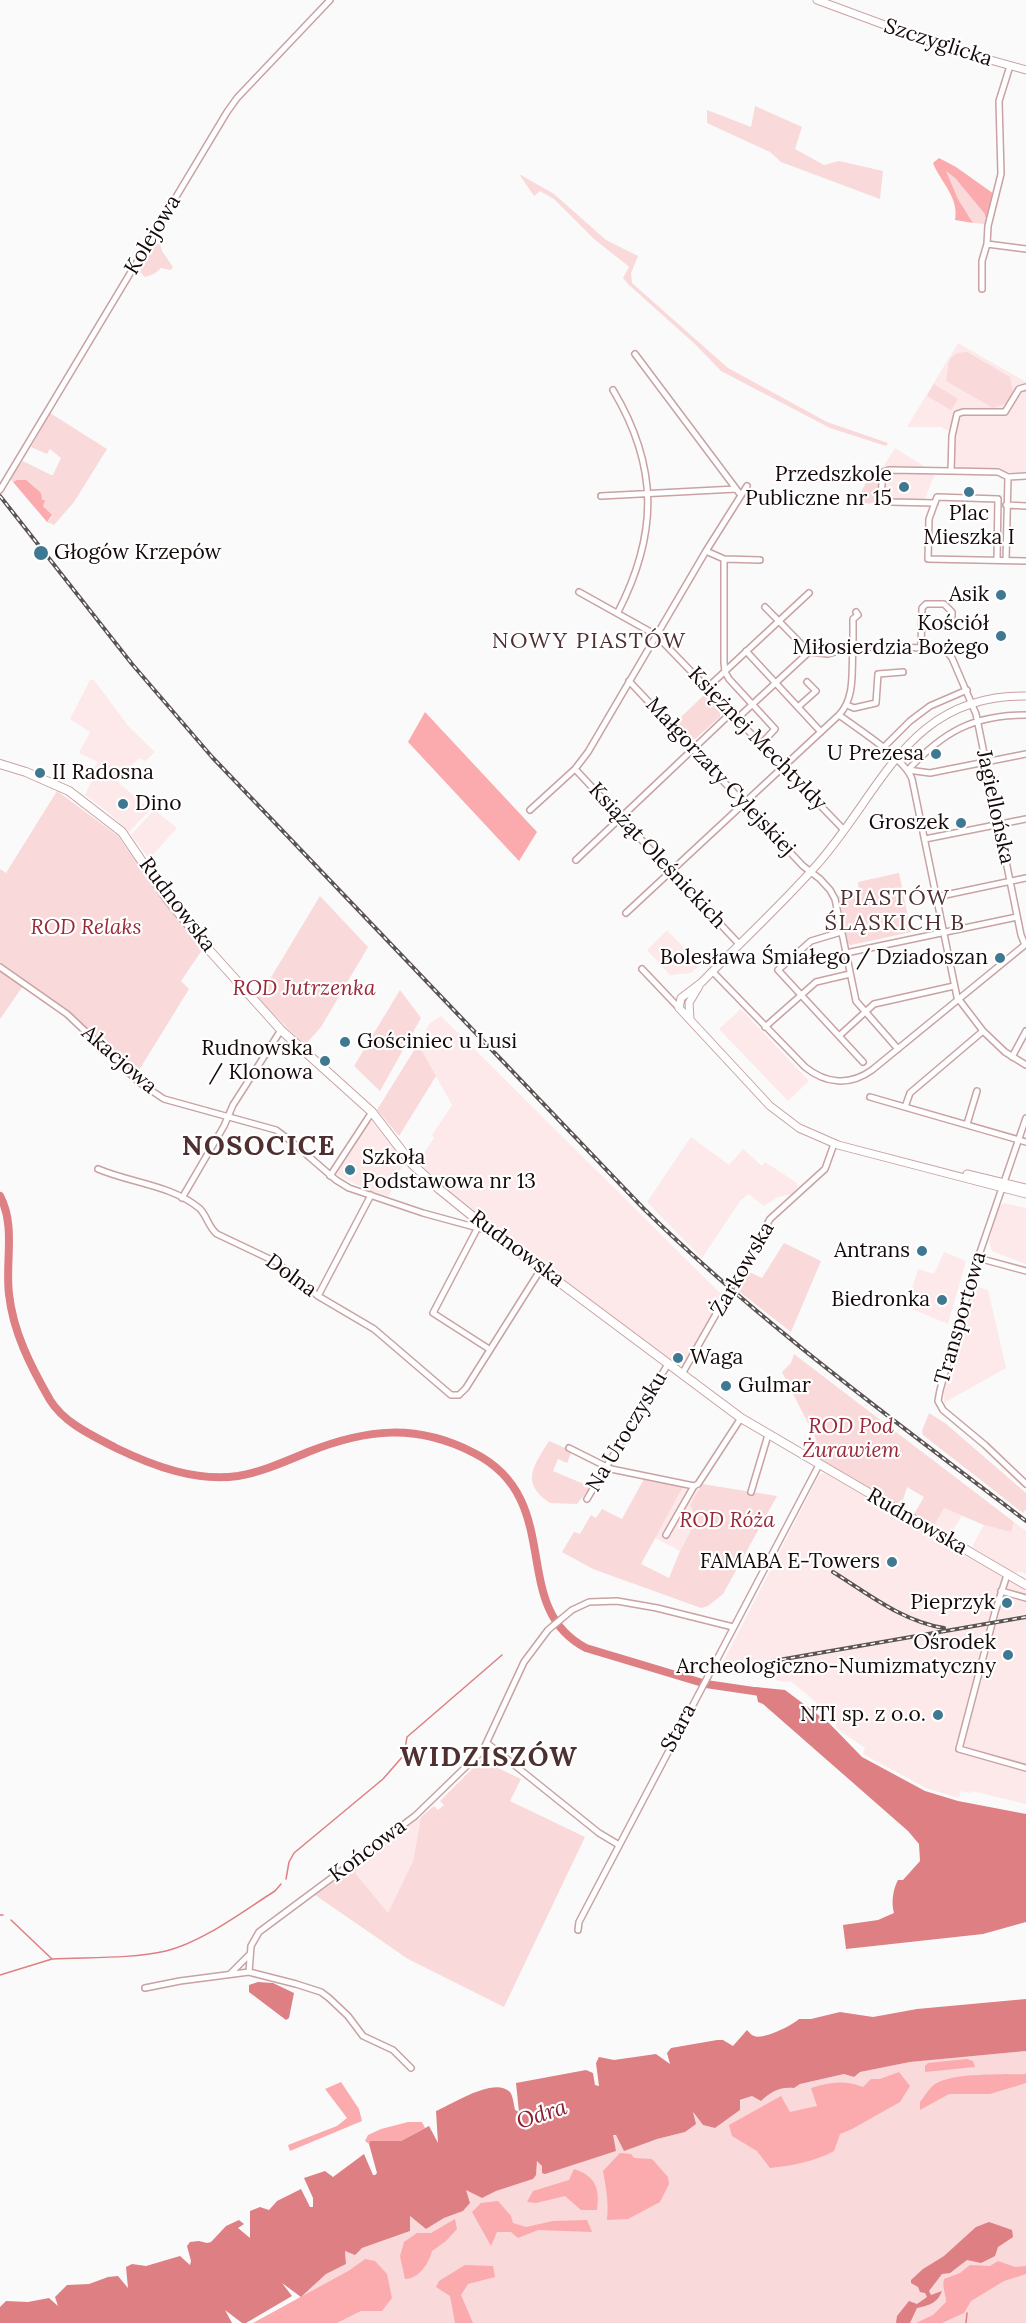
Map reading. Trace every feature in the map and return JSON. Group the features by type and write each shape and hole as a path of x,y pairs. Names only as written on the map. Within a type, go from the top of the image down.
{"main road":[{"name":"Rudnowska","path":"0,764 57,784 115,825 127,837 168,900 184,920 281,1030 372,1112 415,1167 492,1232 741,1418 1026,1585"}],"street":[{"name":"Kolejowa","path":"0,490 226,112 330,0"},
{"name":"Szczyglicka","path":"818,0 947,48 1026,70"},
{"path":"982,289 982,261 1000,174 999,101 1010,66"},
{"path":"987,244 1026,249"},
{"path":"635,354 738,491"},
{"path":"951,471 952,436 957,414 1005,412 1019,389 1026,387"},
{"path":"613,390 637,437 646,468 649,494 643,550 631,585 618,612"},
{"path":"997,560 998,499 889,502 884,500 882,495 883,472 886,470 998,472 1008,477 1026,476"},
{"path":"1006,560 1008,477"},
{"path":"601,496 738,491 747,486"},
{"path":"530,810 575,769 706,551 738,491"},
{"path":"936,500 929,519 928,559 1026,561"},
{"path":"998,505 1026,506"},
{"path":"706,551 724,559 760,560"},
{"path":"724,559 725,672 775,729 761,744"},
{"name":"Księżnej Mechtyldy","path":"579,592 656,635 844,830"},
{"path":"707,688 809,593"},
{"path":"765,607 808,652 828,654 853,647 921,648 922,608 926,604 944,604 952,612 952,617"},
{"path":"626,913 848,705 851,694 854,619"},
{"name":"Jagiellońska","path":"921,648 939,648 947,652 973,704 1017,917 1025,944"},
{"path":"746,651 821,732"},
{"path":"742,714 808,652"},
{"path":"848,705 854,708 876,703 878,674 903,672"},
{"name":"Małgorzaty Cylejskiej","path":"629,681 833,894 841,932"},
{"path":"798,707 816,691 807,682"},
{"path":"883,748 910,721 930,706 967,690"},
{"path":"1017,696 1026,691"},
{"path":"679,1008 712,971 810,872 844,830 896,758 924,729 948,714 973,704 997,698 1026,696"},
{"path":"576,860 731,713"},
{"path":"839,715 896,758 908,770 912,779 954,986 959,1000 983,1031 1012,1057 1026,1065"},
{"path":"908,770 937,741 950,733 977,722 998,717 1026,716"},
{"path":"908,770 926,774 1026,754"},
{"name":"Książąt Oleśnickich","path":"575,769 739,944"},
{"path":"925,839 1026,819"},
{"path":"936,897 1026,878"},
{"path":"846,954 1017,917"},
{"path":"863,1062 778,970 811,940 841,932 854,996 898,1049"},
{"path":"712,971 810,1072 822,1079 845,1082 865,1075 1025,944"},
{"name":"Akacjowa","path":"0,967 67,1014 151,1091 177,1104 282,1134 330,1176 349,1188 492,1232"},
{"path":"642,969 770,1106 799,1128 834,1144 950,1173 964,1174 1026,1194"},
{"path":"765,1027 816,982 850,974"},
{"path":"839,1036 874,1004 954,986"},
{"path":"663,992 687,998"},
{"path":"687,998 691,1022"},
{"path":"182,1198 224,1126 232,1105 281,1030"},
{"path":"905,1107 910,1093 983,1031"},
{"path":"1012,1057 1026,1031"},
{"path":"967,1124 977,1091"},
{"path":"870,1097 1026,1142"},
{"path":"330,1176 372,1112"},
{"name":"Transportowa","path":"1026,1118 978,1258 938,1401 943,1410 985,1445 1026,1484"},
{"name":"Żarkowska","path":"682,1374 770,1219 825,1169 834,1144"},
{"name":"Dolna","path":"98,1169 151,1185 201,1209 217,1234 276,1262 318,1296 380,1334 451,1395 462,1393 489,1349"},
{"path":"1002,1186 1026,1188"},
{"path":"318,1296 371,1195"},
{"path":"477,1229 433,1313 489,1349 542,1269"},
{"name":"Transportowa","path":"978,1258 1026,1271"},
{"name":"Na Uroczysku","path":"587,1499 668,1364"},
{"path":"666,1535 694,1486 698,1484 741,1418"},
{"path":"751,1492 768,1435"},
{"path":"568,1448 616,1470 694,1486"},
{"name":"Stara","path":"578,1930 579,1922 698,1692 819,1465"},
{"path":"1007,1575 959,1749 1026,1768"},
{"path":"1001,1590 1026,1598"},
{"name":"Końcowa","path":"249,1972 250,1954 258,1932 415,1816 478,1755 487,1743 520,1669 552,1626 579,1606 603,1600 657,1608 732,1627"},
{"path":"487,1743 599,1833 619,1845"},
{"name":"Końcowa","path":"229,1976 250,1954"},
{"path":"145,1988 249,1972 321,1992 335,2002 363,2036 393,2050 411,2068"}],"shaded area":[{"path":"939,158 994,194 988,217 985,217 985,214 955,178 946,171 958,199 973,223 955,220 956,212 952,197 933,163"},
{"path":"958,343 1026,382 1026,472 994,472 994,468 948,467 949,431 941,427 907,427"},
{"name":"Przedszkole Publiczne nr 15","path":"895,448 935,473 923,504 879,503 880,472"},
{"path":"26,480 41,493 42,500 45,500 43,506 52,515 47,522 13,482"},
{"path":"90,680 94,680 129,727 155,752 145,761 139,758 117,781 150,810 129,832 85,795 98,762 79,753 90,732 70,719"},
{"path":"425,712 537,832 519,861 408,742"},
{"path":"154,810 177,828 149,859 131,835"},
{"path":"667,930 700,965 691,973 670,975 647,950"},
{"path":"741,1009 809,1081 788,1101 719,1029"},
{"path":"441,1016 723,1296 685,1363 675,1364 446,1188 418,1162 434,1138 432,1135 452,1105 418,1044 429,1024"},
{"path":"371,1120 405,1163 394,1179 397,1182 388,1196 371,1192 336,1174"},
{"path":"691,1137 729,1165 743,1149 762,1166 765,1162 797,1183 798,1187 792,1194 778,1197 764,1206 749,1194 740,1201 702,1258 647,1202"},
{"path":"1004,1203 1026,1208 1026,1264 992,1251 989,1241 999,1206"},
{"path":"944,1252 966,1261 948,1324 912,1309 915,1297 910,1295 918,1269 934,1274"},
{"path":"974,1286 988,1290 1006,1368 944,1403 944,1391"},
{"path":"824,1473 1026,1591 1026,1804 972,1791 971,1793 961,1791 959,1798 926,1788 863,1754 865,1748 837,1729 833,1717 792,1682 778,1681 759,1671 756,1666 718,1672 819,1475"},
{"path":"683,1487 690,1491 699,1489 690,1505 697,1519 680,1551 655,1538"},
{"path":"944,1508 962,1516 950,1535 934,1526"},
{"path":"1014,1522 1026,1531 1026,1574 1015,1573 972,1547 984,1525 1011,1532"},
{"path":"421,1817 413,1861 388,1913 356,1874 358,1864"},
{"path":"967,2059 973,2061 975,2067 925,2072 925,2066 928,2063"},
{"path":"899,2072 910,2086 900,2102 840,2134 834,2151 820,2158 770,2168 757,2151 732,2136 729,2125 781,2096 790,2112 817,2106 811,2088 837,2083 850,2083 863,2087 871,2079 880,2079"},
{"path":"992,2074 1026,2074 1026,2083 990,2094 949,2094 920,2110 920,2102 929,2090 943,2080"},
{"path":"341,2082 359,2109 362,2121 290,2151 288,2145 337,2126 347,2118 325,2089"},
{"path":"408,2122 422,2122 425,2128 401,2141 370,2141 369,2144 365,2141 368,2135 381,2129"},
{"path":"620,2153 631,2154 634,2158 652,2159 668,2177 669,2184 660,2202 628,2219 607,2220 603,2171"},
{"path":"574,2169 587,2175 595,2184 598,2196 597,2210 581,2210 565,2196 536,2203 527,2202 533,2191 569,2180"},
{"path":"498,2201 511,2216 513,2223 526,2227 553,2221 587,2220 592,2232 538,2230 518,2238 511,2232 497,2232 491,2246 472,2212 481,2203"},
{"path":"455,2219 457,2229 432,2251 426,2265 419,2273 405,2279 400,2256 404,2242 417,2233 431,2233"},
{"path":"365,2259 375,2261 387,2274 392,2298 382,2311 361,2311 337,2323 253,2323 348,2271"},
{"path":"998,2261 1015,2267 1026,2266 1026,2274 1004,2281 971,2301 964,2313 942,2323 916,2323 933,2315 946,2302 944,2279 960,2273 970,2265 990,2266"},
{"path":"465,2265 493,2266 495,2277 468,2284 461,2295 473,2323 455,2323 450,2296 436,2287 439,2281"}],"green space":[{"path":"755,106 802,127 795,149 824,165 839,161 883,171 880,199 781,162 770,152 707,123 707,110 751,127"},
{"path":"945,170 955,178 988,217 986,224 973,223 958,199"},
{"path":"519,174 554,194 606,240 638,256 631,273 632,283 728,368 827,422 888,443 886,446 830,428 721,371 696,345 629,285 623,278 629,267 627,265 594,239 554,199 540,191 534,196"},
{"path":"159,240 162,251 173,267 171,270 161,268 145,277 137,269 150,248"},
{"path":"967,352 1010,377 1013,391 1007,403 993,408 946,381 951,358"},
{"path":"934,384 958,399 951,410 927,396"},
{"path":"50,413 107,449 74,502 54,525 47,522 52,517 43,506 44,500 17,480 13,482 11,480 14,471 23,461 53,475 61,458 50,449 47,454 31,447"},
{"path":"872,471 880,472 879,503 855,504"},
{"path":"703,696 708,697 720,709 720,717 695,739 691,739 678,725 678,720"},
{"name":"ROD Relaks","path":"57,791 118,836 166,905 202,950 181,981 189,989 136,1075 74,1016 0,962 0,869 6,873"},
{"path":"899,873 911,932 848,944 839,896 859,891 858,882"},
{"name":"ROD Jutrzenka","path":"320,896 368,947 321,1027 305,1045 258,999"},
{"path":"0,969 23,986 0,1019"},
{"path":"400,990 421,1018 380,1091 354,1066"},
{"path":"418,1044 436,1076 399,1136 377,1110"},
{"path":"784,1243 821,1261 791,1332 736,1289 745,1270 762,1278"},
{"name":"ROD Pod Żurawiem","path":"794,1354 1014,1522 1011,1532 984,1525 944,1508 934,1526 914,1514 924,1497 907,1487 901,1506 809,1453 816,1439 782,1372 791,1363"},
{"path":"929,1413 945,1423 1026,1493 1026,1509 1023,1513 923,1435 922,1431"},
{"path":"549,1441 572,1451 567,1463 558,1459 553,1471 591,1487 577,1504 550,1503 535,1489 532,1481 534,1467"},
{"name":"ROD Róża","path":"644,1479 683,1487 641,1564 669,1578 697,1519 690,1505 702,1484 777,1496 723,1594 708,1606 701,1608 593,1569 562,1552 574,1532 580,1534 591,1515 596,1518 602,1509 622,1519"},
{"path":"481,1760 521,1779 510,1801 585,1837 504,2007 408,1959 315,1895 358,1864 356,1874 388,1913 413,1861 421,1817 434,1806 438,1810 444,1805 440,1801"},
{"path":"1026,2051 1026,2323 337,2323 361,2311 382,2311 365,2259 301,2297 326,2274 346,2264 345,2250 362,2248 410,2231 409,2215 426,2229 444,2218 463,2211 470,2203 465,2189 482,2198 533,2179 536,2174 537,2161 542,2166 593,2158 616,2151 612,2135 657,2139 685,2132 692,2112 703,2125 715,2128 740,2110 740,2101 752,2096 761,2101 780,2089 794,2088 800,2084 844,2074 854,2077 860,2072 910,2062"}],"water":[{"path":"755,1687 785,1690 829,1723 862,1757 925,1791 958,1801 1026,1814 1026,1922 983,1934 846,1949 843,1925 878,1920 894,1913 893,1901 896,1884 898,1880 903,1880 920,1861 919,1844 908,1831 758,1702"},
{"path":"258,1982 273,1983 294,1993 289,2018 286,2020 249,1992 249,1985"},
{"name":"Odra","path":"1026,1999 1026,2051 910,2062 860,2072 854,2077 844,2074 800,2084 794,2088 780,2089 761,2101 752,2096 740,2100 740,2110 715,2128 703,2125 693,2112 696,2124 685,2132 624,2151 616,2135 613,2135 616,2151 545,2174 542,2173 542,2166 537,2161 536,2175 533,2179 482,2198 466,2190 470,2203 463,2211 444,2218 426,2229 410,2216 410,2231 362,2248 355,2255 345,2251 346,2264 326,2274 301,2297 282,2283 292,2296 246,2323 242,2323 225,2310 232,2323 0,2323 0,2307 6,2301 28,2302 49,2298 58,2306 55,2297 67,2285 89,2284 118,2276 128,2288 126,2267 132,2264 146,2266 180,2256 190,2265 187,2246 190,2242 211,2242 226,2226 239,2220 244,2224 238,2228 250,2238 250,2211 260,2207 269,2210 277,2201 301,2189 310,2207 313,2207 313,2198 304,2178 325,2171 333,2177 364,2154 375,2175 377,2173 370,2141 401,2141 429,2126 438,2143 436,2111 484,2089 503,2088 510,2092 515,2110 519,2112 516,2083 586,2070 593,2073 595,2085 599,2086 596,2063 599,2057 614,2060 656,2054 670,2064 667,2053 671,2048 717,2040 723,2040 733,2046 747,2030 754,2036 764,2036 799,2019 811,2019 840,2012 873,2017 917,2009"},
{"path":"989,2222 1012,2230 1013,2237 998,2247 995,2256 981,2263 967,2260 950,2273 942,2274 929,2291 931,2295 942,2291 938,2299 929,2305 917,2308 910,2323 896,2323 897,2316 909,2301 917,2304 927,2297 911,2283 911,2280 923,2269 944,2256 976,2227"}],"waterway":[{"path":"0,1196 8,1219 8,1282 14,1322 30,1362 50,1400 63,1416 80,1428 145,1461 175,1471 206,1477 247,1474 329,1444 371,1434 411,1433 453,1443 474,1453 502,1473 520,1498 529,1525 540,1581 548,1607 562,1630 586,1648 706,1684 767,1693"},
{"path":"286,1879 289,1862 294,1853 383,1779 404,1755 407,1737 502,1655"},
{"path":"52,1959 138,1955 180,1947 222,1925 275,1891 281,1884"},
{"path":"0,1975 52,1959 11,1920"},
{"path":"966,2323 967,2313"}],"railway":[{"path":"0,496 132,664 212,757 643,1208 688,1251 781,1332 1026,1521"},
{"path":"833,1572 900,1613 914,1620 944,1628"},
{"path":"773,1661 1026,1617"}],"place":[{"name":"Przedszkole Publiczne nr 15","path":"904,487"},
{"name":"Plac Mieszka I","path":"969,492"},
{"name":"Głogów Krzepów","path":"41,553"},
{"name":"Asik","path":"1001,595"},
{"name":"Kościół Miłosierdzia Bożego","path":"1001,636"},
{"name":"U Prezesa","path":"936,754"},
{"name":"II Radosna","path":"40,773"},
{"name":"Dino","path":"123,804"},
{"name":"Groszek","path":"961,823"},
{"name":"Bolesława Śmiałego / Dziadoszan","path":"1000,958"},
{"name":"Gościniec u Lusi","path":"345,1042"},
{"name":"Rudnowska / Klonowa","path":"325,1061"},
{"name":"Szkoła Podstawowa nr 13","path":"350,1170"},
{"name":"Antrans","path":"922,1251"},
{"name":"Biedronka","path":"942,1300"},
{"name":"Waga","path":"678,1358"},
{"name":"Gulmar","path":"726,1386"},
{"name":"FAMABA E-Towers","path":"892,1562"},
{"name":"Pieprzyk","path":"1007,1603"},
{"name":"Ośrodek Archeologiczno-Numizmatyczny","path":"1008,1655"},
{"name":"NTI sp. z o.o.","path":"938,1715"}],"district":[{"name":"NOWY PIASTÓW","path":"589,642"},
{"name":"PIASTÓW ŚLĄSKICH B","path":"895,912"},
{"name":"NOSOCICE","path":"259,1147"},
{"name":"WIDZISZÓW","path":"489,1758"}]}
